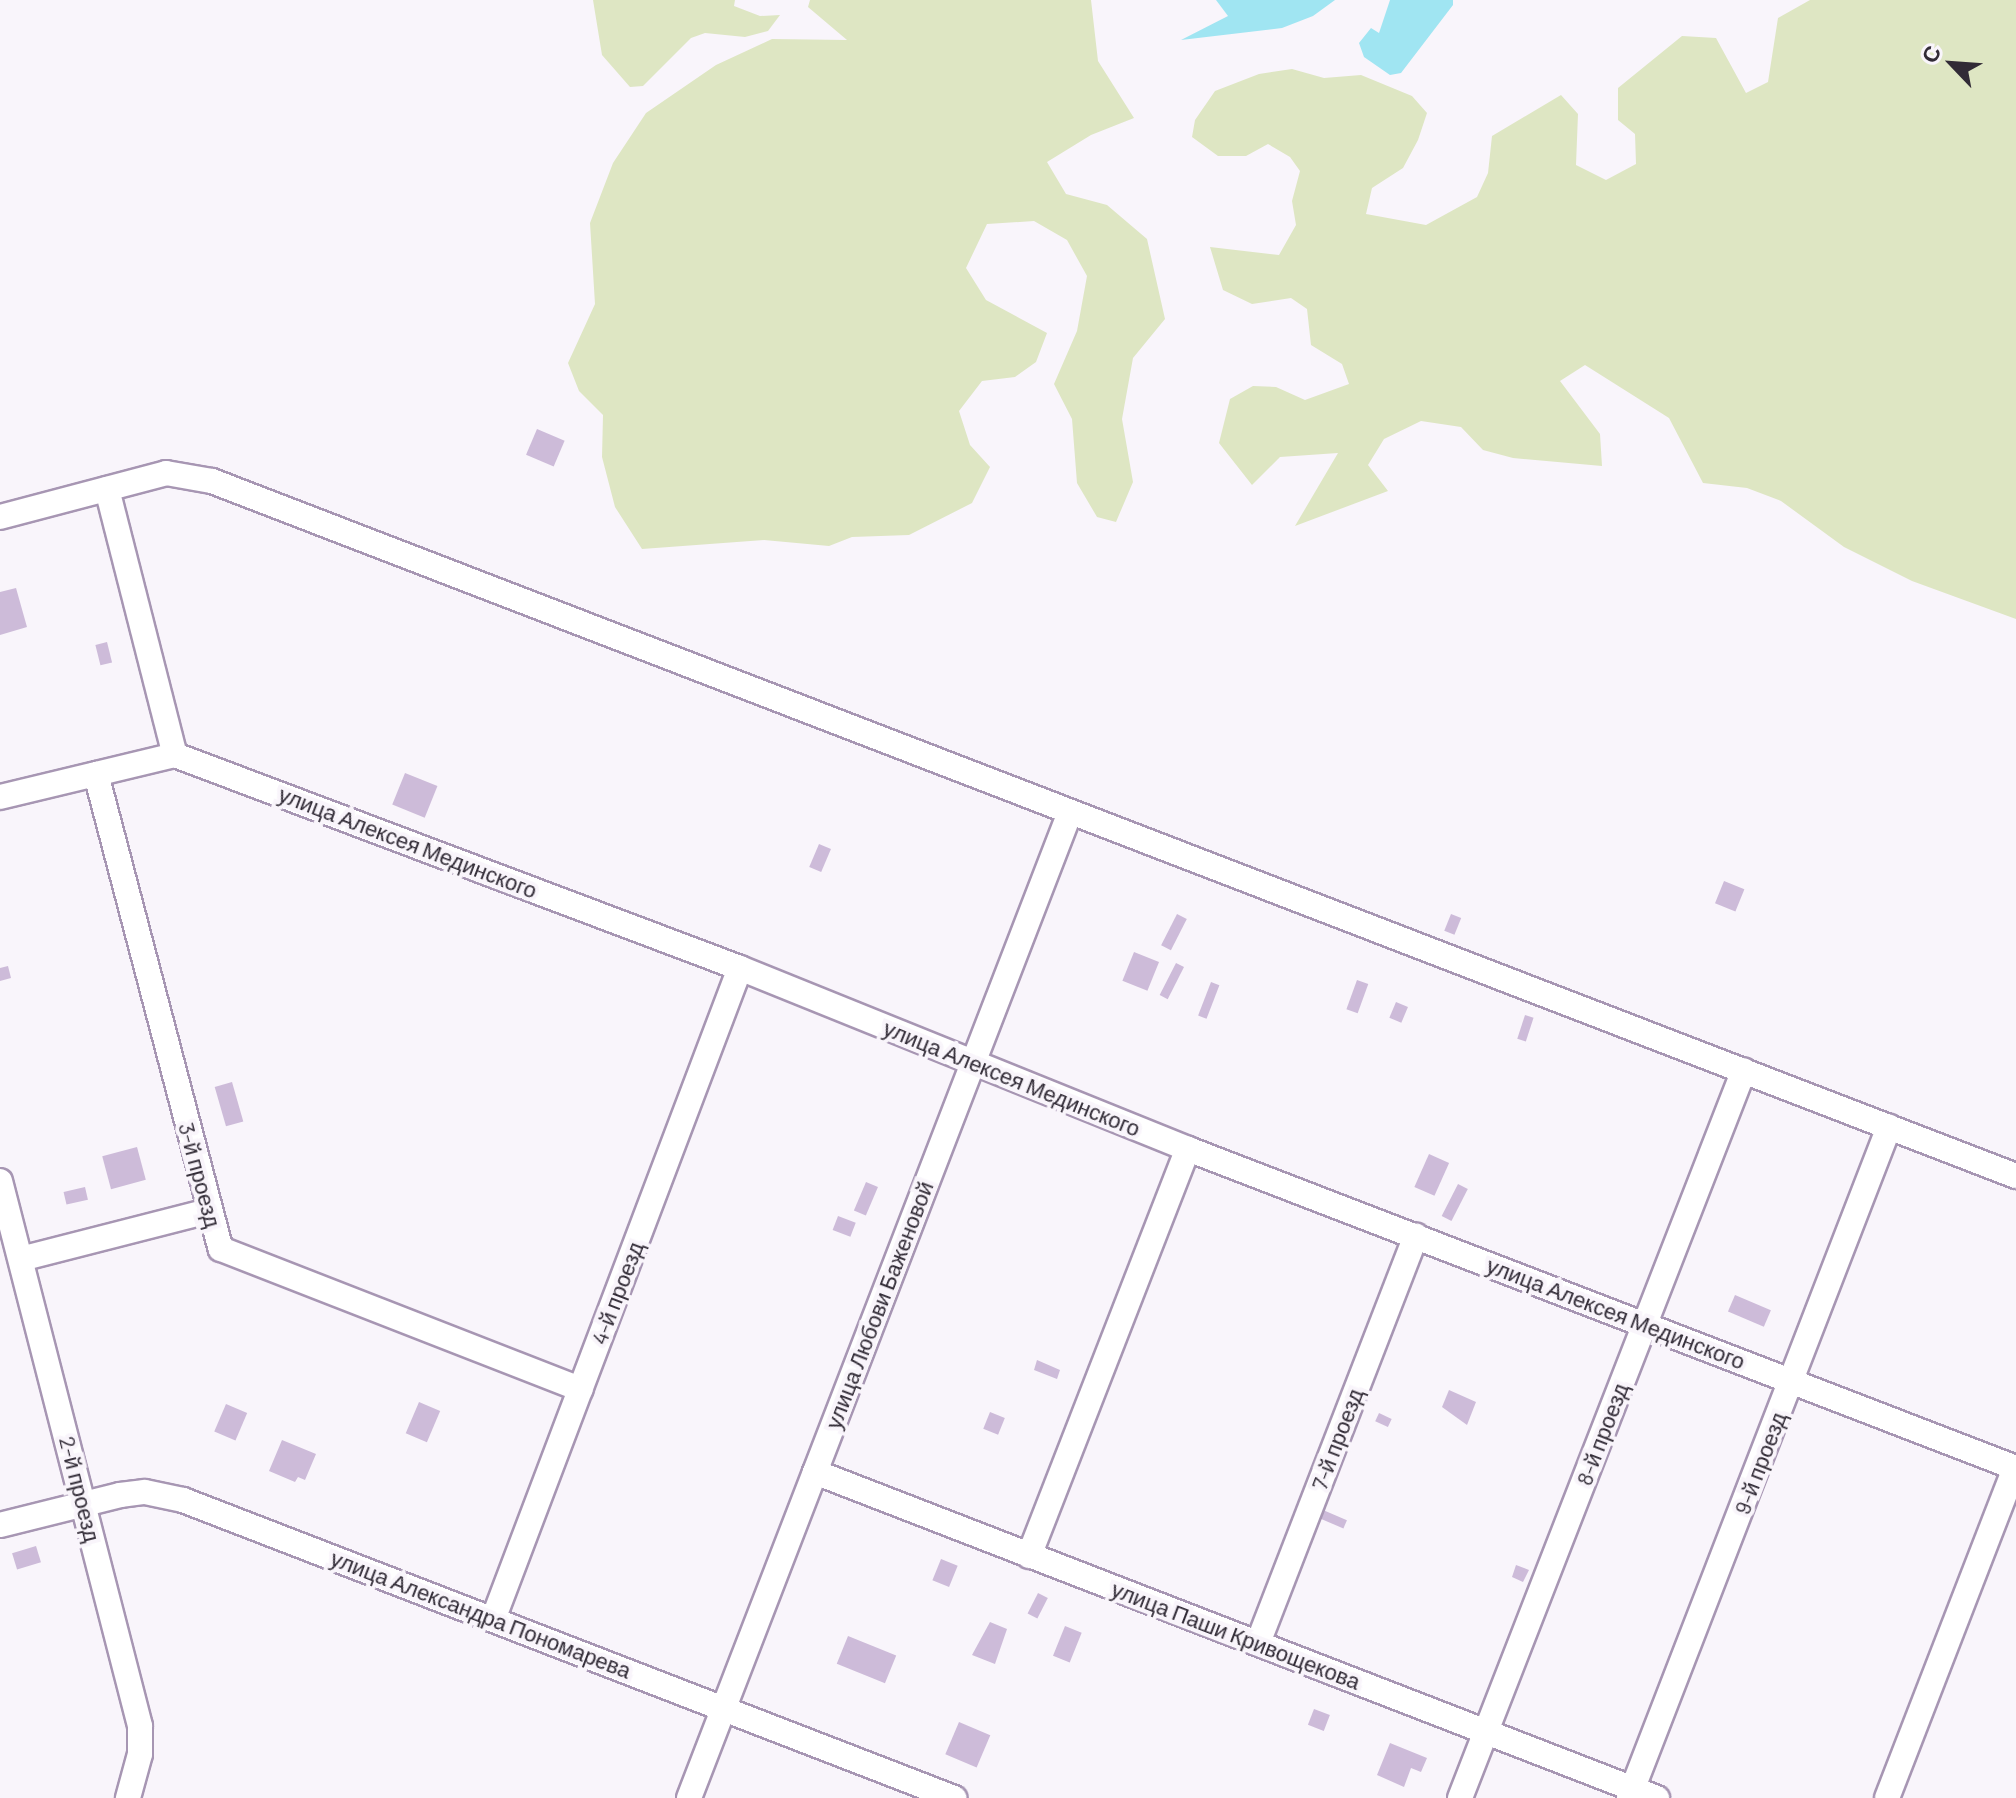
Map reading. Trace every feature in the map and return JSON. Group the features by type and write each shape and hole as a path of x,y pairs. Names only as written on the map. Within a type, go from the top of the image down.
{"street":[{"path":"0,517 166,473 212,481 2016,1176"},
{"path":"0,797 175,755 107,489"},
{"name":"улица Алексея Мединского","path":"175,755 740,968 971,1064 2016,1468"},
{"name":"3-й проезд","path":"96,774 208,1211 221,1249 581,1389"},
{"name":"улица Любови Баженовой","path":"689,1798 1070,812"},
{"name":"4-й проезд","path":"494,1617 740,968"},
{"name":"8-й проезд","path":"1460,1798 1744,1070"},
{"name":"9-й проезд","path":"1631,1793 1889,1127"},
{"path":"1029,1556 1188,1149"},
{"name":"2-й проезд","path":"0,1181 140,1726 140,1754 128,1798"},
{"path":"21,1259 208,1211"},
{"name":"7-й проезд","path":"1258,1643 1416,1236"},
{"path":"1887,1798 2016,1468"},
{"name":"улица Паши Кривощекова","path":"815,1472 1486,1732 1631,1793 1657,1798"},
{"name":"улица Александра Пономарева","path":"0,1525 145,1492 183,1500 494,1617 954,1798"}],"green space":[{"path":"593,0 735,0 734,6 760,16 780,15 768,31 745,37 705,33 691,38 643,86 630,87 602,55"},
{"path":"810,0 1091,0 1098,61 1134,118 1091,135 1047,162 1066,194 1107,205 1147,239 1165,319 1133,358 1122,419 1133,482 1116,522 1097,517 1077,483 1072,419 1054,384 1077,331 1087,276 1067,240 1034,221 987,224 966,268 986,300 1047,333 1036,362 1015,377 982,381 959,411 970,445 990,467 972,503 909,535 852,537 829,546 764,540 642,549 615,507 602,457 603,415 579,391 568,363 595,304 590,223 613,163 646,113 716,65 772,39 847,40 808,7"},
{"path":"1810,0 2016,0 2016,619 1912,581 1844,547 1781,501 1747,488 1703,483 1669,418 1585,365 1560,381 1600,434 1602,466 1513,458 1483,450 1461,427 1421,421 1384,439 1368,465 1388,491 1295,526 1338,453 1280,457 1252,485 1219,443 1230,399 1253,386 1276,387 1305,400 1349,384 1342,364 1311,345 1307,309 1291,298 1252,304 1223,290 1210,247 1279,255 1296,225 1292,201 1300,171 1290,157 1268,144 1246,156 1218,156 1192,137 1195,120 1215,91 1259,74 1292,69 1324,78 1361,75 1412,96 1427,113 1418,140 1403,168 1372,188 1366,214 1426,225 1477,197 1488,173 1492,136 1561,95 1578,114 1576,165 1606,180 1636,164 1635,134 1618,120 1618,88 1682,36 1716,38 1746,93 1768,82 1778,18"}],"water":[{"path":"1216,0 1335,0 1313,16 1282,28 1181,40 1228,16"},
{"path":"1390,0 1453,0 1453,5 1401,73 1390,75 1364,57 1359,43 1371,28 1379,33"}],"building":[{"path":"537,429 565,441 554,466 526,455"},
{"path":"16,588 27,627 0,635 0,592"},
{"path":"107,642 112,662 100,665 95,645"},
{"path":"405,773 437,786 425,818 392,805"},
{"path":"819,844 831,849 821,872 809,867"},
{"path":"1724,881 1744,889 1735,911 1715,903"},
{"path":"1177,914 1187,919 1171,950 1161,945"},
{"path":"1451,914 1461,918 1454,935 1444,931"},
{"path":"1134,952 1159,962 1147,991 1122,981"},
{"path":"1176,963 1184,967 1168,999 1160,995"},
{"path":"8,966 11,978 0,981 0,968"},
{"path":"1357,980 1368,984 1358,1013 1346,1009"},
{"path":"1211,982 1219,985 1207,1019 1198,1016"},
{"path":"1396,1002 1408,1007 1401,1023 1389,1018"},
{"path":"1525,1015 1534,1018 1526,1042 1517,1039"},
{"path":"232,1082 243,1121 226,1126 215,1087"},
{"path":"137,1147 146,1180 111,1189 102,1156"},
{"path":"1429,1154 1449,1163 1434,1196 1414,1187"},
{"path":"866,1182 878,1187 866,1216 854,1211"},
{"path":"1458,1184 1468,1189 1451,1221 1442,1216"},
{"path":"85,1187 88,1200 66,1205 64,1192"},
{"path":"838,1216 856,1223 850,1237 833,1230"},
{"path":"1735,1295 1771,1310 1764,1327 1728,1312"},
{"path":"1037,1360 1060,1370 1057,1379 1034,1370"},
{"path":"1449,1390 1476,1402 1467,1425 1442,1407"},
{"path":"419,1402 440,1411 427,1442 406,1433"},
{"path":"226,1404 247,1413 235,1441 214,1432"},
{"path":"990,1412 1005,1418 998,1435 983,1429"},
{"path":"1379,1413 1392,1419 1388,1427 1375,1421"},
{"path":"282,1440 316,1454 305,1480 298,1477 295,1482 269,1471"},
{"path":"1323,1510 1347,1520 1343,1528 1319,1518"},
{"path":"36,1546 41,1562 17,1570 12,1553"},
{"path":"941,1559 958,1566 949,1587 932,1580"},
{"path":"1516,1565 1529,1570 1523,1582 1512,1577"},
{"path":"1038,1593 1048,1598 1037,1618 1028,1613"},
{"path":"990,1622 1007,1629 995,1664 972,1655"},
{"path":"1065,1626 1082,1633 1070,1662 1053,1656"},
{"path":"848,1636 896,1655 885,1683 837,1664"},
{"path":"1314,1709 1330,1715 1324,1731 1308,1725"},
{"path":"959,1722 990,1735 977,1768 945,1754"},
{"path":"1390,1743 1427,1758 1421,1772 1411,1768 1404,1787 1377,1775"}]}
